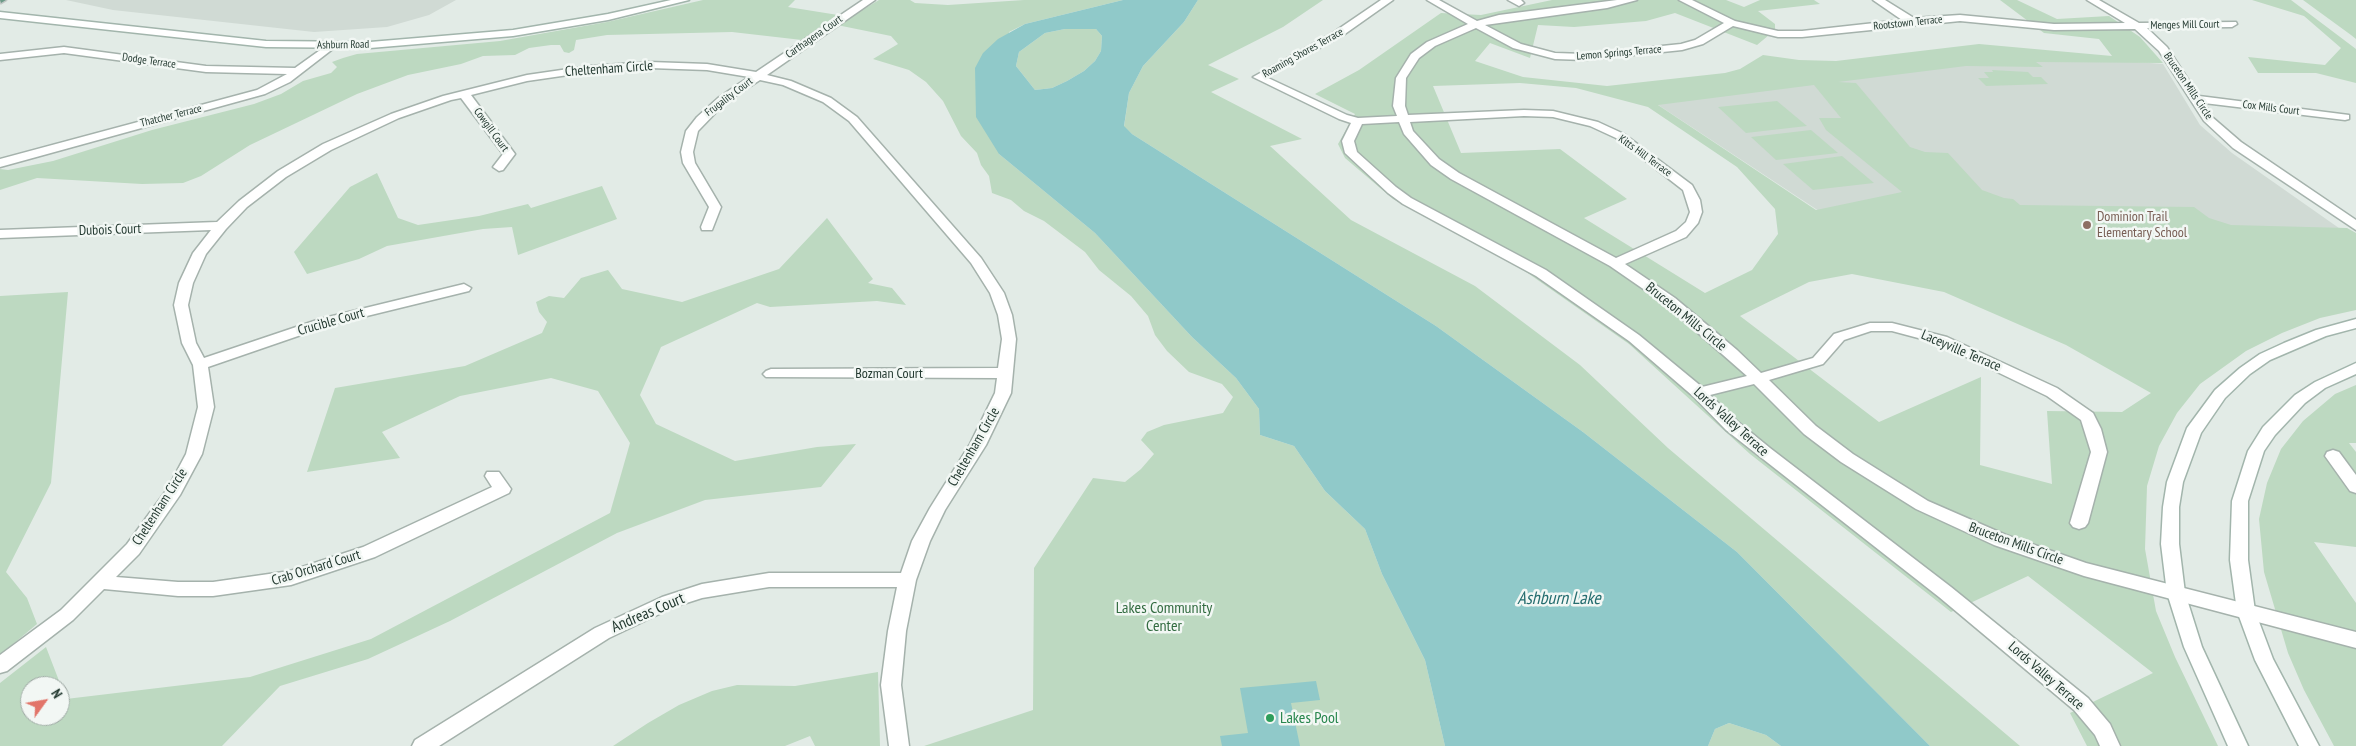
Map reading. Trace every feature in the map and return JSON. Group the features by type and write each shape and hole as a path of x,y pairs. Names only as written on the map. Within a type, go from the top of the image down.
{"street":[{"name":"Ashburn Road","path":"0,15 228,40 330,46 396,44 514,33 608,17 684,0"},
{"name":"Carthagena Court","path":"759,76 870,0"},
{"name":"Roaming Shores Terrace","path":"1358,121 1343,117 1258,77 1338,34 1388,0"},
{"name":"Lemon Springs Terrace","path":"1432,0 1517,46 1538,53 1585,57 1682,47 1699,42 1732,22"},
{"name":"Bruceton Mills Circle","path":"1632,0 1499,18 1476,24 1431,44 1415,56 1401,78 1398,98 1402,120 1415,142 1435,162 1455,176 1615,263 1695,320 1758,378 1783,406 1810,430 1847,458 1922,505 1991,537 2042,555 2176,593 2356,640"},
{"name":"Rootstown Terrace","path":"1684,0 1732,22 1778,34 1802,34 1960,18 2054,27 2138,26"},
{"path":"1878,0 1911,22"},
{"name":"Bruceton Mills Circle","path":"2092,0 2138,26 2163,49 2208,118 2237,145 2356,226"},
{"name":"Menges Mill Court","path":"2138,26 2232,24"},
{"name":"Thatcher Terrace","path":"0,163 261,92 286,80 330,46"},
{"name":"Dodge Terrace","path":"0,57 40,51 64,50 206,69 298,71"},
{"name":"Cheltenham Circle","path":"0,665 67,615 133,549 174,491 194,454 206,407 200,365 189,344 181,305 186,283 192,268 221,226 266,186 327,147 395,116 463,93 548,74 620,66 707,67 787,83 814,94 853,119 976,261 997,294 1005,315 1009,339 1004,393 978,444 938,508 921,541 907,580 897,631 891,685 899,746"},
{"name":"Frugality Court","path":"707,227 715,207 688,163 686,152 689,136 710,109 759,76"},
{"name":"Cowgill Court","path":"463,93 509,154 499,167"},
{"name":"Cox Mills Court","path":"2196,99 2345,117"},
{"name":"Kitts Hill Terrace","path":"1358,121 1553,114 1594,124 1620,136 1688,188 1694,200 1696,212 1692,223 1681,234 1615,263"},
{"name":"Lords Valley Terrace","path":"1358,121 1348,141 1351,153 1392,190 1407,201 1512,255 1551,279 1634,338 1699,393 1732,426 1945,592 2081,704 2103,730 2110,746"},
{"name":"Dubois Court","path":"0,234 221,226"},
{"name":"Crucible Court","path":"200,365 325,322 464,288"},
{"path":"2238,746 2193,647 2176,593 2170,544 2171,507 2175,482 2193,432 2220,394 2258,362 2321,333 2356,323"},
{"name":"Laceyville Terrace","path":"1699,393 1806,366 1818,361 1839,337 1870,326 1892,327 1942,340 2052,392 2087,418 2093,429 2099,452 2079,523"},
{"path":"2310,746 2264,660 2246,611 2239,560 2238,526 2240,501 2256,451 2268,431 2300,399 2320,385 2356,368"},
{"name":"Bozman Court","path":"771,374 1006,374"},
{"path":"2333,456 2356,487"},
{"name":"Crab Orchard Court","path":"100,582 178,589 213,589 291,578 369,552 503,489 493,476"},
{"name":"Andreas Court","path":"422,746 602,633 668,602 711,590 770,580 907,580"}],"shaded area":[{"path":"66,0 456,0 429,15 387,27 314,32 113,10"},
{"name":"Dominion Trail Elementary School","path":"1966,49 2163,64 2200,125 2232,153 2356,240 1866,242 1637,91"}],"green space":[{"path":"703,0 795,0 788,7 838,15 802,40 732,32 607,35 576,40 574,50 569,53 564,52 560,45 551,45 529,48 515,55 483,56 461,64 408,75 357,94 250,145 201,176 183,183 142,184 37,178 0,190 0,169 8,170 53,161 152,130 254,104 281,94 303,81 331,73 337,67 332,62 357,54 500,41 607,22"},
{"name":"Lakes Community Center","path":"879,0 910,0 915,3 948,5 1024,0 1123,0 1025,24 1009,32 999,154 1095,233 1192,337 1236,378 1259,409 1260,435 1294,446 1325,491 1365,529 1382,574 1425,660 1445,746 924,746 1033,710 1034,568 1093,478 1125,482 1141,469 1154,454 1141,440 1147,432 1164,425 1223,413 1233,397 1222,384 1189,372 1167,351 1155,335 1148,316 1131,296 1099,270 1085,252 1044,221 1024,211 1011,200 992,193 989,176 981,165 977,153 961,136 943,101 926,82 909,70 873,59 898,44 891,36 837,25"},
{"path":"1198,0 1323,0 1283,27 1208,65 1239,79 1211,92 1302,139 1270,146 1351,220 1475,286 1580,365 1668,448 2020,746 1930,746 1737,552 1583,432 1436,326 1132,134 1124,127 1129,93 1143,66 1184,22"},
{"path":"1552,0 1726,0 1744,7 1760,0 1814,0 1820,4 1758,11 1775,24 1775,30 1757,45 1675,13 1646,21 1574,27 1538,25 1530,58 1490,43 1475,61 1523,77 1607,86 1725,73 1740,69 1763,55 1799,60 1836,61 1979,44 2112,56 2099,39 2044,33 2000,0 2017,0 2057,19 2109,16 2140,37 2163,63 2036,62 2043,67 1966,66 1838,82 1856,83 1910,147 1925,152 1948,153 1982,190 2004,198 2013,199 2020,205 2194,207 2209,218 2231,225 2347,228 2356,233 2356,310 2320,318 2282,333 2246,351 2200,384 2177,413 2159,446 2147,486 2145,549 2156,611 2175,657 2218,746 2087,746 2070,713 2153,673 2028,576 1951,612 1750,454 1629,344 1512,262 1393,199 1345,158 1338,144 1355,114 1315,94 1359,70 1441,13 1481,15","holes":["1520,83 1576,88 1648,107 1737,167 1775,209 1778,234 1752,270 1705,293 1584,218 1627,199 1560,149 1461,153 1433,86","1814,85 1841,118 1819,118 1826,130 1902,192 1816,210 1658,105","1852,274 1944,292 2066,345 2151,393 2122,412 2047,411 2052,484 1980,465 1981,377 1879,422 1740,316 1809,282"]},
{"path":"2252,0 2291,0 2356,49 2356,83 2316,73 2258,73 2248,57 2325,65 2341,48 2304,16"},
{"path":"2303,0 2356,0 2356,39 2351,35"},
{"path":"1065,29 1096,29 1102,36 1101,51 1095,61 1084,71 1052,88 1035,90 1016,66 1019,52 1045,33"},
{"path":"1992,70 2028,72 2033,77 2041,77 2048,84 1986,86 1978,78 1989,78 1984,72 1993,72"},
{"path":"1777,101 1807,126 1746,133 1718,107"},
{"path":"1811,130 1838,153 1776,160 1751,137"},
{"path":"1842,156 1874,183 1813,190 1783,164"},
{"path":"377,173 398,218 418,225 479,216 528,204 531,208 602,186 617,219 518,255 512,227 483,229 387,246 359,259 307,274 294,252 350,187"},
{"path":"827,218 873,279 868,283 892,288 906,305 877,301 770,307 757,303 661,347 640,395 656,424 735,461 817,447 856,444 821,487 705,500 617,533 450,621 368,659 280,686 222,746 0,746 0,683 46,647 57,676 20,676 20,726 70,726 70,699 250,677 371,639 610,513 630,443 598,391 551,378 460,396 382,432 400,458 307,472 335,388 465,366 542,333 547,322 539,312 536,302 549,296 564,298 581,278 608,270 622,289 682,302 779,269"},
{"path":"68,292 51,483 6,572 27,598 37,624 0,655 0,296"},
{"path":"2356,385 2356,443 2349,443 2356,452 2356,547 2314,542 2356,603 2356,746 2334,746 2304,690 2288,653 2264,572 2259,519 2267,483 2281,449 2303,421 2335,394"},
{"path":"878,672 880,746 815,746 810,736 785,746 613,746 679,705 712,691 737,685 795,686"},
{"path":"1729,723 1766,735 1781,746 1708,746 1715,729"}],"water":[{"name":"Ashburn Lake","path":"1123,0 1198,0 1184,22 1143,66 1129,93 1124,126 1132,134 1436,326 1583,432 1737,552 1930,746 1781,746 1766,735 1729,723 1715,729 1708,746 1445,746 1425,660 1382,574 1365,529 1325,491 1294,446 1260,435 1259,409 1236,378 1192,337 1095,233 999,154 976,117 975,68 983,53 998,39 1025,24","holes":["1065,29 1096,29 1102,36 1101,51 1095,61 1084,71 1052,88 1035,90 1016,66 1019,52 1045,33"]},
{"name":"Lakes Pool","path":"1316,681 1320,700 1291,703 1300,746 1222,746 1220,736 1248,733 1240,688"}],"place":[{"name":"Dominion Trail Elementary School","path":"2087,225"},
{"name":"Lakes Pool","path":"1270,718"}]}
